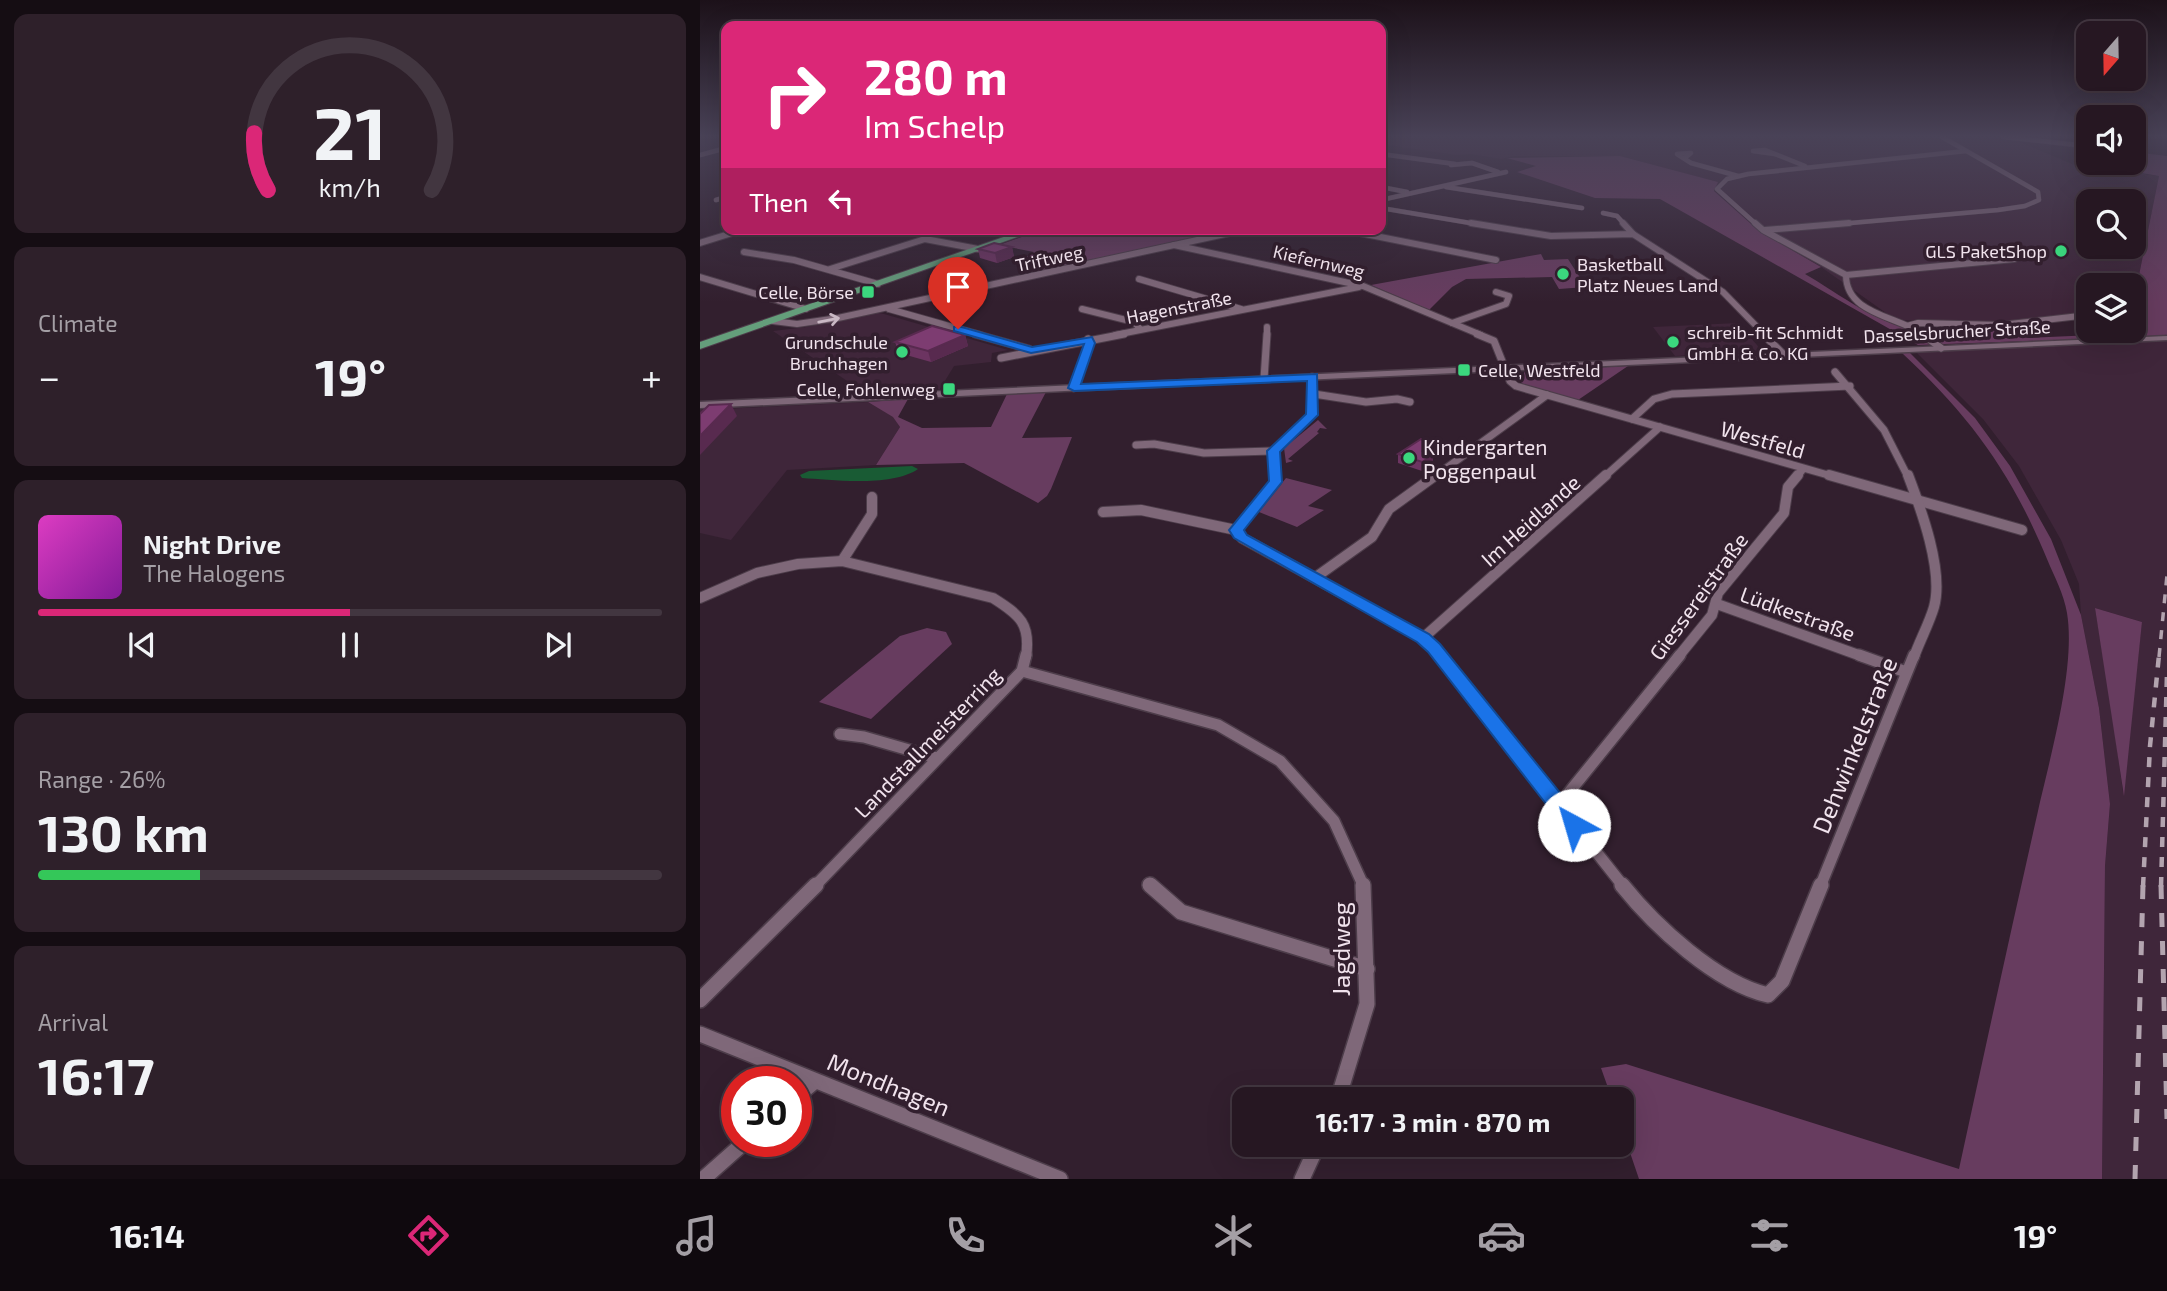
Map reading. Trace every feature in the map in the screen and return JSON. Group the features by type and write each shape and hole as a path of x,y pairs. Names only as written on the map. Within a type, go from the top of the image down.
{"main road":[{"path":"700,346 1019,235"}],"street":[{"path":"1409,192 1415,193"},
{"path":"1386,199 1420,192"},
{"path":"1479,192 1582,208"},
{"path":"1719,192 1763,230 1846,275 2013,259 2029,254"},
{"path":"1763,230 2025,206 2039,200 2038,192"},
{"path":"716,200 721,198"},
{"path":"1386,209 1551,236 1633,234"},
{"path":"1603,213 1617,216 1633,234 1723,292 1784,355"},
{"path":"700,243 725,235"},
{"name":"Triftweg","path":"773,321 787,324 816,322 1220,235"},
{"path":"1370,235 1496,260"},
{"path":"830,269 925,239 978,249"},
{"name":"Kiefernweg","path":"1174,245 1363,286 1494,341 1504,368"},
{"path":"744,252 830,269 878,284"},
{"path":"1846,275 1846,289 1851,296 1877,314 1920,332 1941,348"},
{"path":"700,278 806,309"},
{"path":"1139,279 1241,310"},
{"name":"Hagenstraße","path":"1001,358 1363,286"},
{"path":"1452,323 1506,304 1509,296 1496,292"},
{"path":"885,308 1031,350"},
{"path":"1083,309 1133,322 1140,329"},
{"path":"1907,326 1918,323 2001,325 2076,316"},
{"path":"1264,379 1267,327"},
{"name":"Dasselsbrucher Straße","path":"700,405 2167,338"},
{"path":"1074,388 1090,343 1088,340"},
{"name":"Westfeld","path":"1504,368 1510,381 1516,386 2022,530"},
{"name":"Dehwinkelstraße","path":"1559,806 1638,905 1677,944 1751,991 1768,995 1782,981 1934,607 1939,587 1920,502 1904,467 1874,413 1835,372"},
{"path":"1136,445 1154,444 1204,453 1274,451 1312,415 1312,377"},
{"path":"1632,419 1654,399 1672,394 1850,386"},
{"path":"1314,394 1366,402 1397,399 1410,402"},
{"path":"1316,578 1372,537 1389,509 1547,395"},
{"name":"Im Heidlande","path":"1423,638 1660,427"},
{"path":"1237,530 1276,482 1274,451"},
{"name":"Giessereistraße","path":"1559,806 1712,615 1718,593 1784,513 1788,487 1803,469"},
{"path":"842,561 872,514 872,497"},
{"path":"1103,512 1141,510 1237,530 1242,538 1423,638 1434,648 1559,806"},
{"name":"Landstallmeisterring","path":"700,598 757,573 798,564 842,561 993,598 1013,610 1026,624 1029,645 1021,671 700,1000"},
{"name":"Lüdkestraße","path":"1717,604 1906,672"},
{"name":"Jagdweg","path":"1021,671 1218,725 1280,761 1334,821 1365,890 1367,1004 1342,1087"},
{"path":"840,734 864,737 937,758"},
{"path":"1150,884 1181,912 1367,969"},
{"name":"Mondhagen","path":"700,1034 1060,1179"},
{"path":"703,1179 728,1157"},
{"path":"1302,1179 1312,1157"}],"shaded area":[{"path":"1577,192 1715,192 1759,231 1821,267 1805,274 1862,309 1893,324 1923,330 1925,325 2005,327 2028,338 2076,336 2076,339 1918,345 1660,199 1595,198"},
{"path":"1715,192 2076,192 2076,259 2142,259 2139,273 2076,273 2076,314 1992,323 1896,320 1821,267 1759,231"},
{"path":"2146,192 2156,192 2146,241"},
{"path":"2156,192 2167,192 2167,336 2146,337 2146,273 2139,273 2142,259 2146,259 2146,241"},
{"path":"1027,235 1213,235 1036,273 1018,262 1034,252 999,245"},
{"path":"1541,254 1544,260 1568,259 1586,287 1559,289 1552,277 1466,279 1452,287 1429,310 1371,285"},
{"name":"Grundschule Bruchhagen","path":"875,312 1008,350 992,353 991,362 954,366 940,389 865,393 773,331 806,327"},
{"path":"1738,323 1763,352 1675,356 1653,327"},
{"path":"2167,341 2167,1179 2102,1179 2105,866 2110,804 2099,708 2081,615 2079,584 2061,540 2019,466 1983,419 1916,352","holes":["2095,608 2142,622 2123,792 2112,711"]},
{"path":"1902,353 1910,353 1975,418 2010,466 2051,539 2081,615 2099,708 2110,804 2105,866 2102,1179 1639,1179 1632,1157 1634,1157 1634,1087 1608,1087 1601,1068 1626,1064 1959,1169 2060,712 2069,635 2066,606 2019,499 1968,423"},
{"path":"1628,366 1578,400 1520,383 1525,371"},
{"path":"1046,392 1022,438 1072,437 1051,489 1038,503 964,463 876,465 900,427 893,417 868,402 908,399 898,417 922,428 991,427 1007,394"},
{"path":"868,402 894,417 900,427 876,465 787,470 731,540 700,533 700,410"},
{"path":"1318,420 1327,429 1320,428 1317,432 1319,433 1288,459 1293,461 1286,463 1284,448"},
{"path":"912,466 918,469 907,475 878,480 829,480 802,478 800,475 809,471"},
{"path":"1286,478 1332,490 1308,506 1324,510 1297,527 1259,512"},
{"path":"2095,608 2142,622 2124,796"},
{"path":"927,628 946,632 952,644 871,719 819,702 900,636"}],"building":[{"path":"994,243 1012,247 995,253 978,249"},
{"path":"932,326 965,335 928,351 895,342"},
{"path":"731,404 700,436 700,414 709,405"},
{"path":"1421,439 1435,443 1423,451 1433,455 1422,462 1398,454"}],"railway":[{"path":"2159,657 2167,575"},
{"path":"2143,887 2150,746 2159,655"},
{"path":"2161,886 2167,673"},
{"path":"2135,1179 2143,885"},
{"path":"2161,886 2167,1119"}],"place":[{"name":"GLS PaketShop","path":"2061,251"},
{"name":"Basketball Platz Neues Land","path":"1563,274"},
{"name":"Celle, Börse","path":"868,292"},
{"name":"schreib-fit Schmidt GmbH & Co. KG","path":"1673,342"},
{"name":"Grundschule Bruchhagen","path":"902,352"},
{"name":"Celle, Westfeld","path":"1464,370"},
{"name":"Celle, Fohlenweg","path":"949,389"},
{"name":"Kindergarten Poggenpaul","path":"1409,458"}],"route":[{"path":"958,329 1031,350 1088,340 1090,343 1074,388 1312,377 1312,415 1274,451 1276,482 1240,522 1237,530 1242,538 1423,638 1434,648 1574,825"}]}
